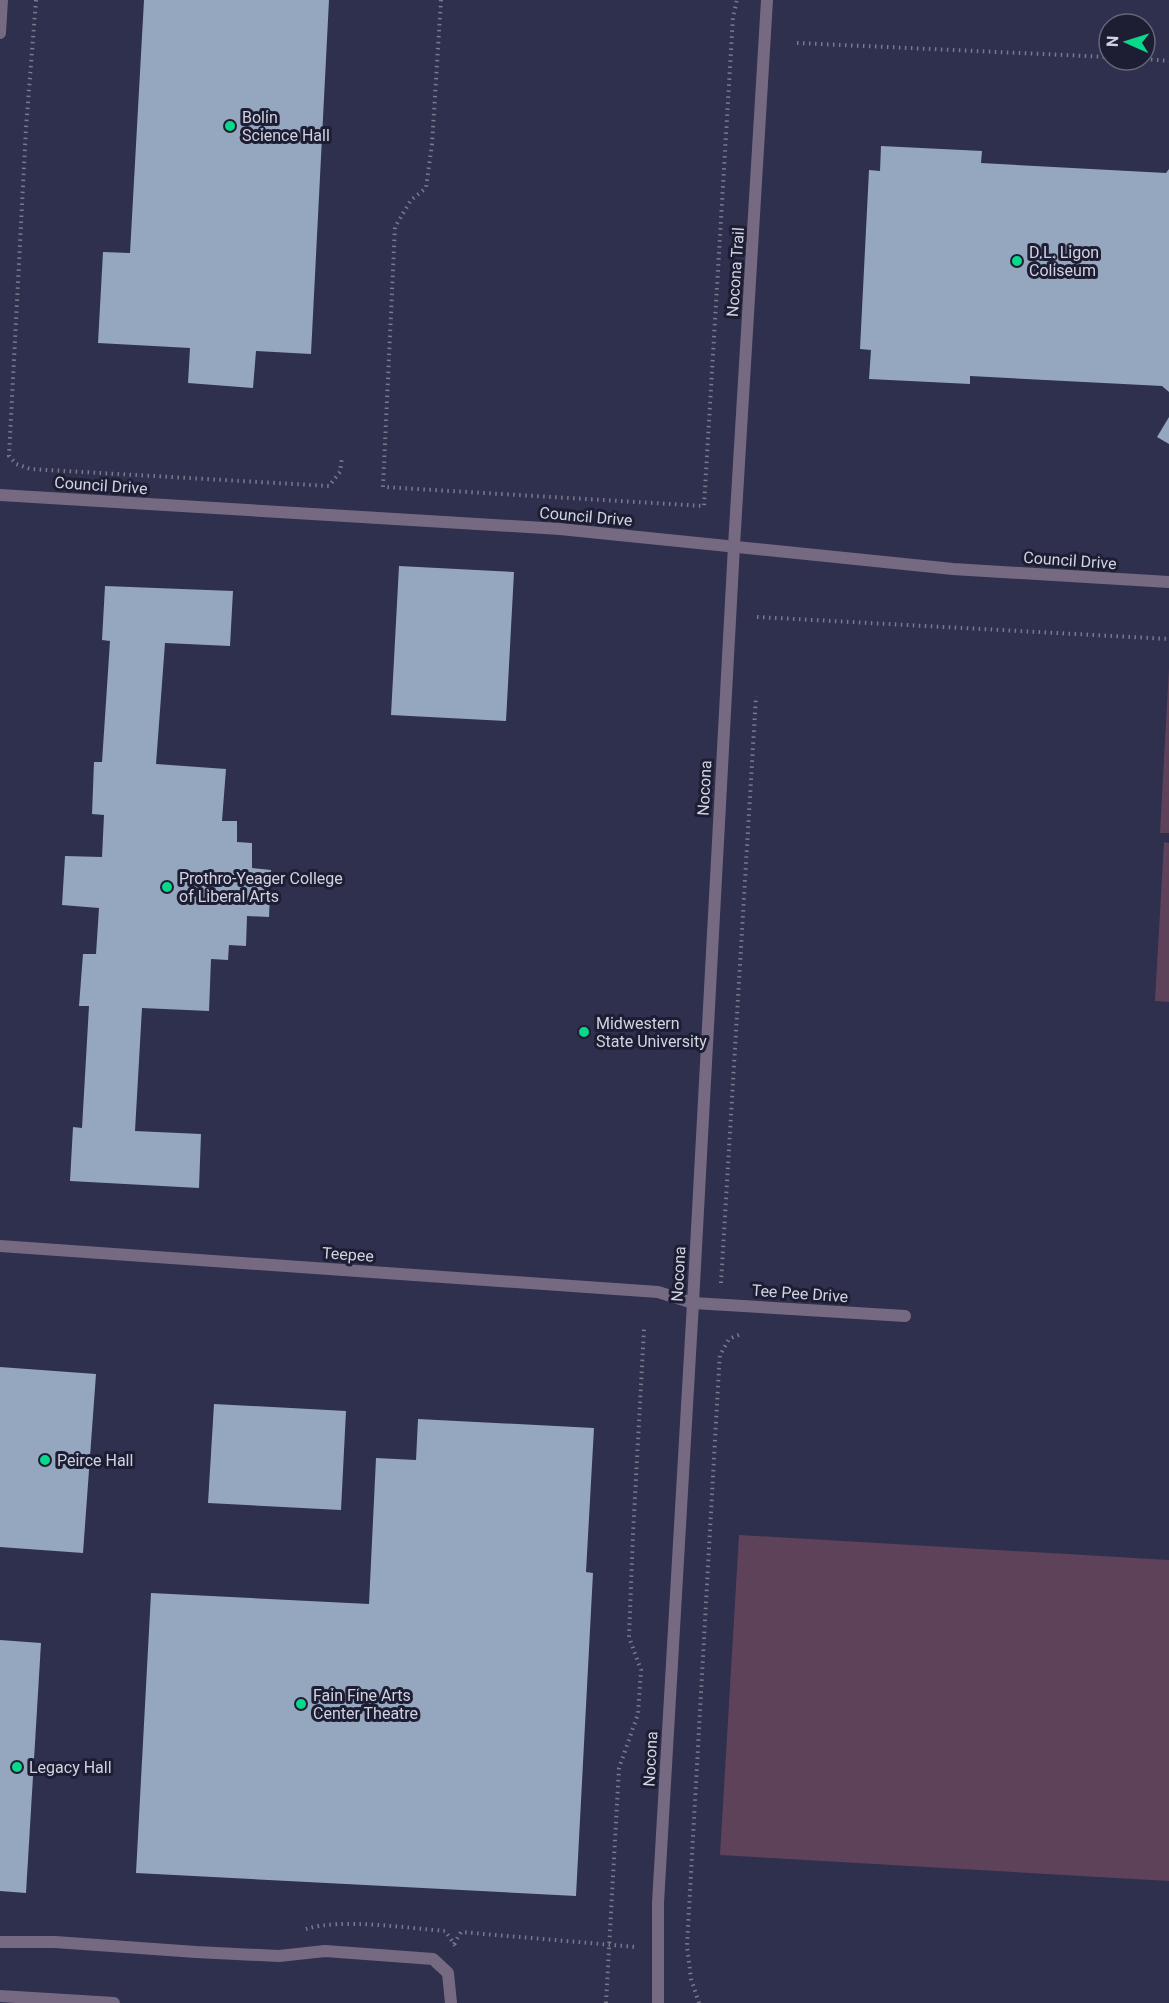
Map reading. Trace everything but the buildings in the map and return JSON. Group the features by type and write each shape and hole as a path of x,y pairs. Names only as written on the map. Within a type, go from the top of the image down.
{"street":[{"path":"0,33 2,0"},
{"name":"Nocona Trail","path":"734,546 767,0"},
{"name":"Council Drive","path":"0,495 560,529 953,569 1169,582"},
{"name":"Nocona","path":"658,2003 659,1891 734,546"},
{"name":"Teepee","path":"0,1246 658,1292 693,1303"},
{"name":"Tee Pee Drive","path":"693,1303 905,1316"},
{"path":"0,1942 55,1942 279,1956 325,1951 433,1959 448,1973 451,2003"},
{"path":"0,1996 114,2003"}],"path":[{"path":"36,0 25,140 9,456 16,464 30,469 329,486 340,472 342,457"},
{"path":"441,0 432,144 426,188 411,200 395,227 383,487 704,506 733,17 736,0"},
{"path":"797,43 1097,56"},
{"path":"757,617 1169,639"},
{"path":"721,1290 756,696"},
{"path":"606,2003 619,1768 638,1714 641,1670 629,1637 644,1329"},
{"path":"699,2003 691,1979 688,1951 690,1866 719,1368 720,1355 729,1339 741,1334"},
{"path":"454,1944 461,1932 688,1951"}],"shaded area":[{"name":"Midwestern State University","path":"0,0 1169,0 1169,2003 0,2003"},
{"path":"1169,668 1169,833 1160,833"},
{"path":"1164,842 1169,843 1169,1002 1155,1001"},
{"path":"739,1535 1169,1560 1169,1881 720,1855"}],"place":[{"name":"Bolin Science Hall","path":"230,126"},
{"name":"D.L. Ligon Coliseum","path":"1017,261"},
{"name":"Prothro-Yeager College of Liberal Arts","path":"167,887"},
{"name":"Midwestern State University","path":"584,1032"},
{"name":"Peirce Hall","path":"45,1460"},
{"name":"Fain Fine Arts Center Theatre","path":"301,1704"},
{"name":"Legacy Hall","path":"17,1767"}]}
